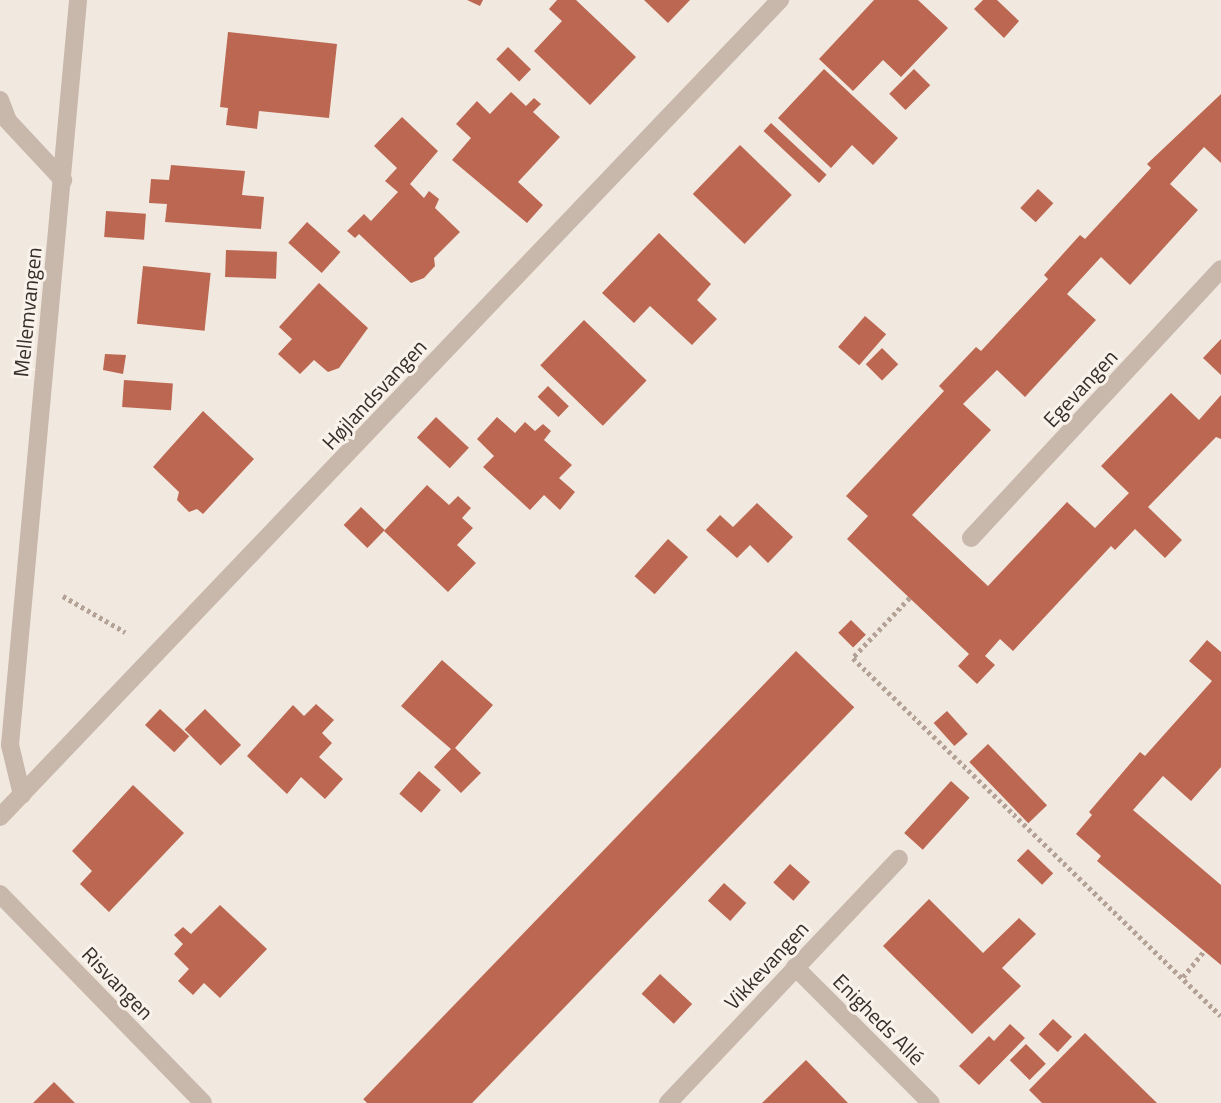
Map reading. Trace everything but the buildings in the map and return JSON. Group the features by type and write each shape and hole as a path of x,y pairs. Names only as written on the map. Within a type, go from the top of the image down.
{"street":[{"name":"Mellemvangen","path":"22,795 10,745 78,0"},
{"name":"Højlandsvangen","path":"0,817 780,0"},
{"path":"0,100 8,121 63,180"},
{"name":"Egevangen","path":"971,538 1221,269"},
{"name":"Vikkevangen","path":"668,1103 899,859"},
{"name":"Risvangen","path":"0,894 203,1103"},
{"name":"Enigheds Allé","path":"795,967 931,1103"}],"path":[{"path":"63,596 107,621"},
{"path":"910,598 853,658 1221,1016"},
{"path":"1183,977 1204,951"}]}
